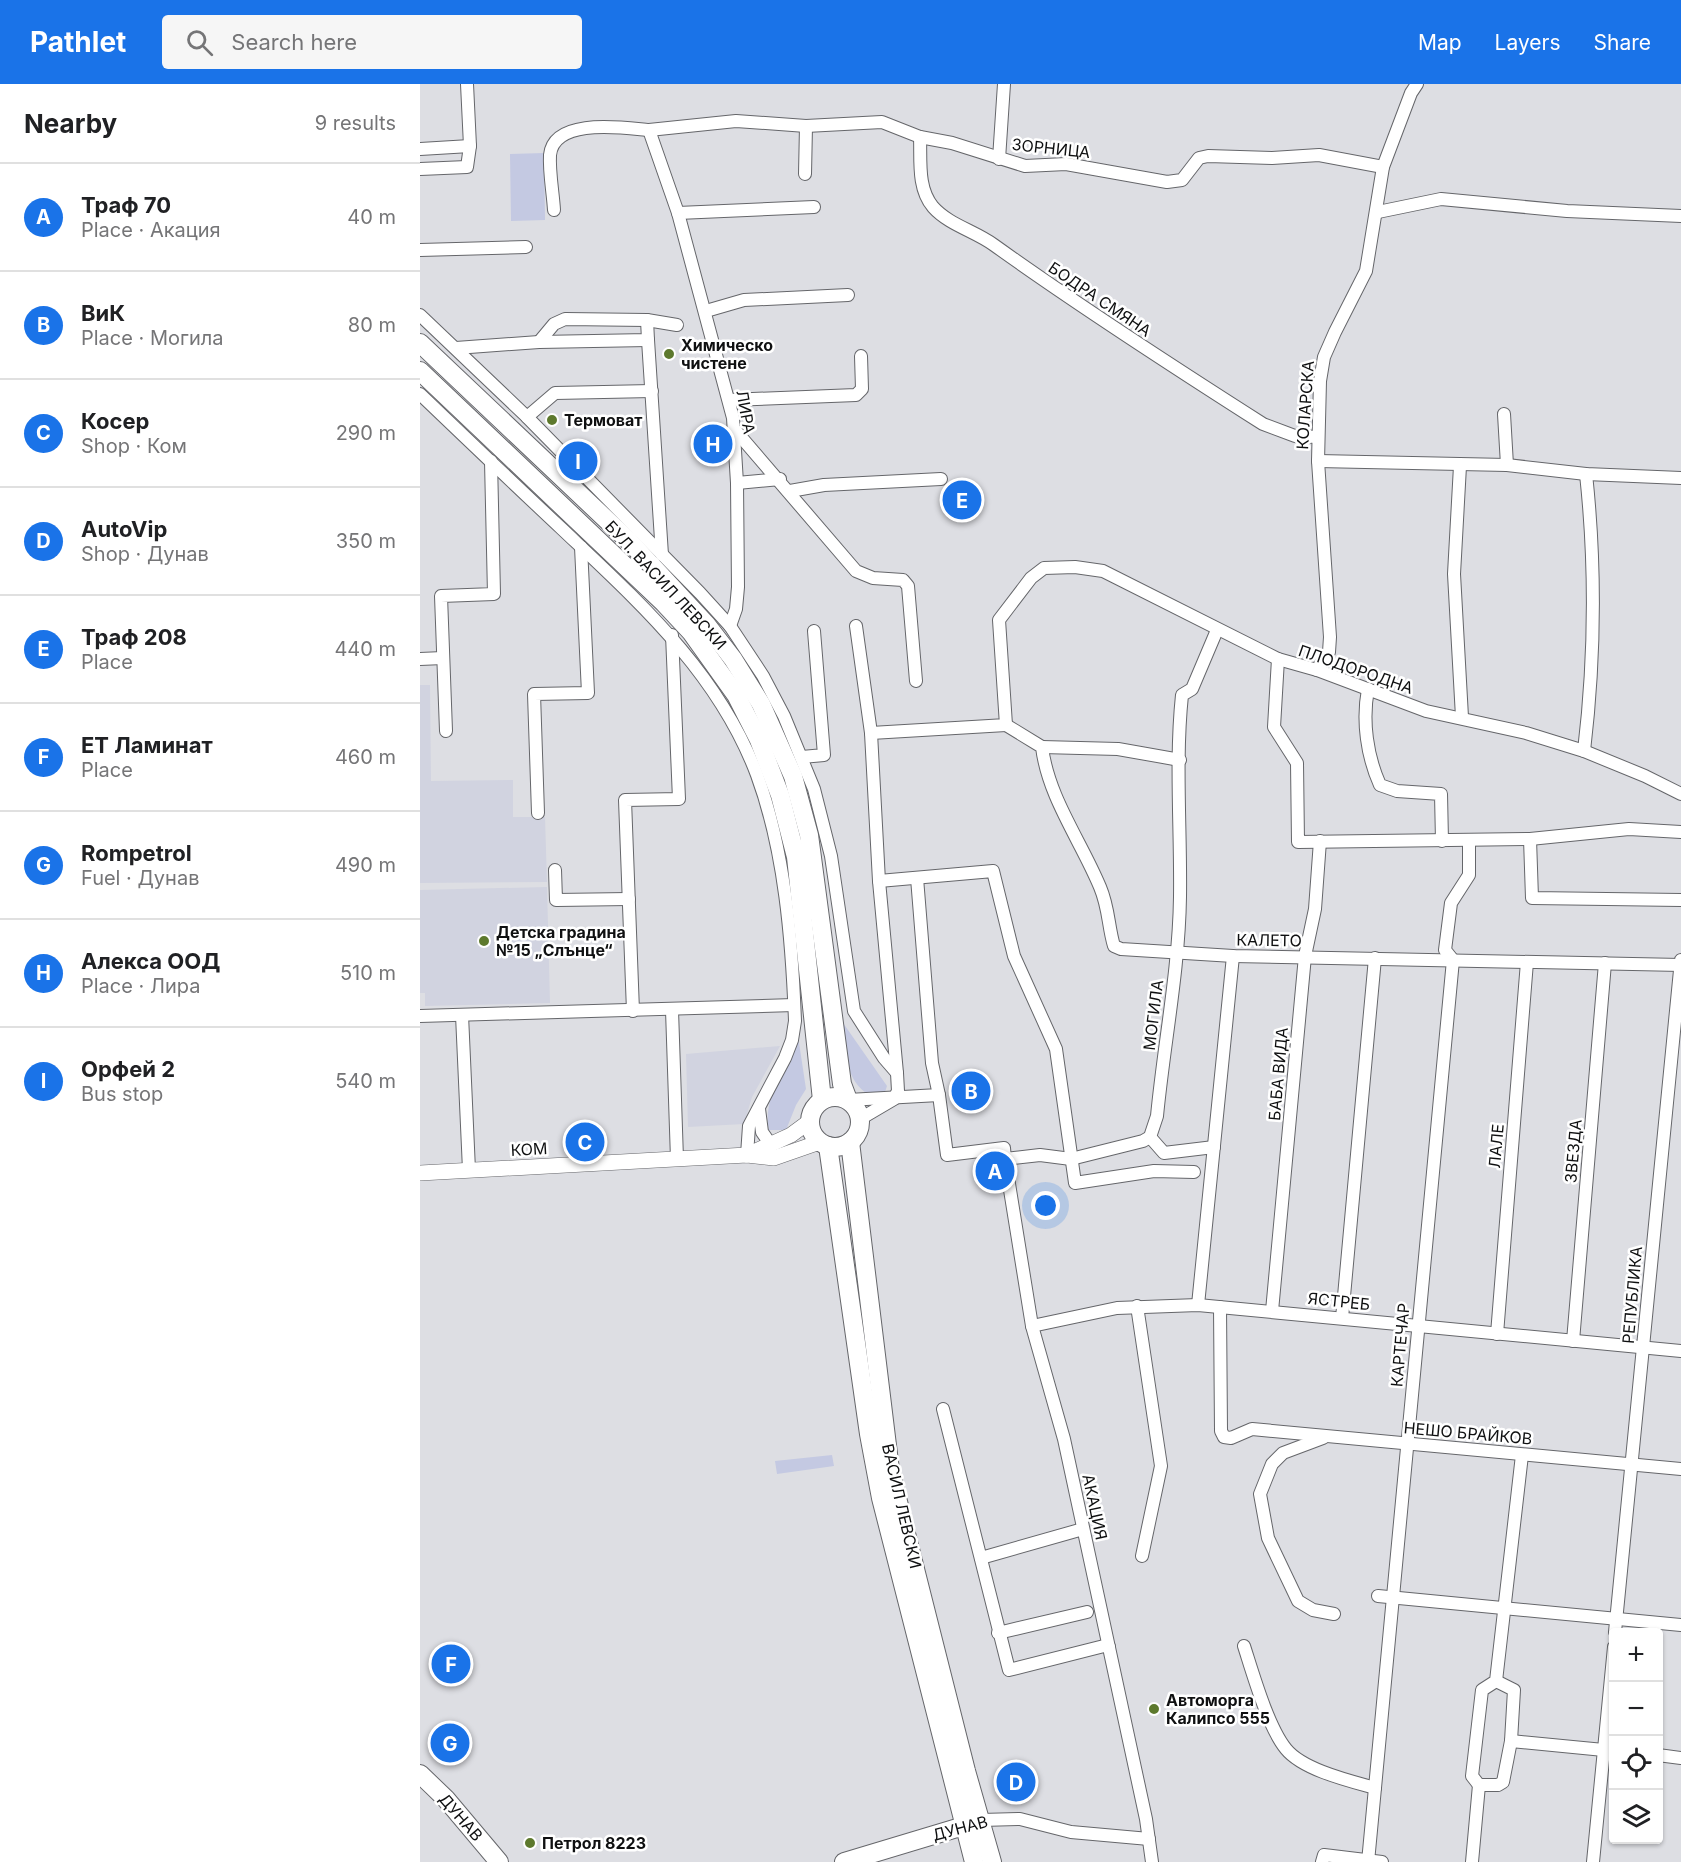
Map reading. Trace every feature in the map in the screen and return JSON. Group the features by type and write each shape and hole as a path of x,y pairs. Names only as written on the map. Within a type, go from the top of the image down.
{"main road":[{"name":"БУЛ. ВАСИЛ ЛЕВСКИ","path":"420,343 629,541 706,624 733,660 761,704 793,776 809,835 842,1084 848,1100"},
{"name":"БУЛ. ВАСИЛ ЛЕВСКИ","path":"420,371 680,620 712,660 742,705 780,795 796,857 822,1100"},
{"path":"833,1097 848,1100 860,1119 856,1135 843,1146 824,1144 813,1132 810,1121 816,1107 822,1100 833,1097"},
{"name":"ВАСИЛ ЛЕВСКИ","path":"850,1142 890,1470 966,1771 973,1823 974,1862"},
{"name":"ВАСИЛ ЛЕВСКИ","path":"824,1144 882,1498 973,1823 992,1862"},
{"name":"ДУНАВ","path":"420,1774 446,1799 499,1862"},
{"name":"ДУНАВ","path":"844,1862 973,1823"}],"street":[{"path":"420,169 467,167 470,146 467,84"},
{"path":"999,159 1004,84"},
{"name":"КОЛАРСКА","path":"1317,670 1329,652 1330,637 1317,437 1324,357 1366,271 1378,212 1383,167 1411,93 1418,84"},
{"name":"ЗОРНИЦА","path":"649,130 736,121 806,126 882,122 920,137 952,143 999,159 1034,167 1066,164 1167,183 1182,180 1199,158 1209,156 1272,158 1319,155 1383,167"},
{"path":"805,174 806,126"},
{"path":"554,210 550,155 556,143 580,127 649,130"},
{"name":"ЛИРА","path":"649,130 678,213 706,311 735,430 738,587 736,609 730,626"},
{"name":"БОДРА СМЯНА","path":"920,137 922,184 933,206 945,218 986,239 1103,322 1263,424 1295,436 1317,437"},
{"path":"420,149 470,146"},
{"path":"1378,212 1441,199 1567,211 1681,216"},
{"path":"678,213 814,207"},
{"path":"420,250 526,248"},
{"path":"706,311 744,300 848,295"},
{"path":"420,315 527,417 730,626 774,695 802,757 820,812 831,856 854,1011 884,1059 897,1072"},
{"path":"539,342 554,324 565,319 647,320 677,325"},
{"path":"647,320 662,555"},
{"path":"456,348 539,342 648,340"},
{"path":"729,400 856,395 862,389 861,356"},
{"path":"527,417 555,393 652,391"},
{"path":"420,394 672,635 713,689 734,726 757,775 780,860 794,1005 792,1040 749,1126 747,1155"},
{"path":"1504,414 1507,465"},
{"path":"735,430 780,479 860,574 873,578 903,580 908,586 916,681"},
{"path":"446,731 441,596 494,594 491,461"},
{"path":"1318,461 1460,466 1507,465 1586,474 1681,478"},
{"path":"1460,466 1454,574 1462,717"},
{"path":"1584,751 1593,666 1590,511 1586,474"},
{"path":"737,483 780,479"},
{"path":"790,491 824,485 941,480"},
{"path":"538,813 534,694 588,693 581,547"},
{"name":"ПЛОДОРОДНА","path":"1006,725 999,620 1031,578 1044,568 1075,567 1103,571 1278,659 1317,670 1426,711 1462,717 1526,733 1584,751 1645,776 1681,794"},
{"path":"856,626 871,733 879,881 898,1091 894,1099 860,1119"},
{"name":"МОГИЛА","path":"1150,1137 1157,1116 1177,953 1182,695 1194,685 1217,630"},
{"path":"802,757 824,755 814,631"},
{"path":"633,1011 625,801 678,799 672,635"},
{"path":"420,659 443,658"},
{"path":"1278,659 1274,727 1296,764 1298,842 1530,839 1629,829 1681,832"},
{"path":"1368,689 1366,701 1369,761 1380,786 1441,794 1442,841"},
{"path":"871,733 1006,725 1042,747 1118,749 1180,760"},
{"name":"КАЛЕТО","path":"1042,747 1045,770 1109,911 1114,946 1121,949 1233,956 1681,963"},
{"path":"1530,839 1532,898 1681,900"},
{"name":"КАРТЕЧАР","path":"1368,1861 1453,960 1445,950 1451,903 1469,875 1469,840"},
{"name":"БАБА ВИДА","path":"1272,1311 1305,956 1315,909 1320,842"},
{"path":"555,870 556,900 629,899"},
{"path":"879,881 993,871 1014,956 1056,1049 1075,1183 1154,1171 1194,1172"},
{"path":"918,878 932,1063 947,1155 1004,1148 1005,1159 1040,1155 1071,1159 1143,1141 1150,1137 1164,1153 1214,1147"},
{"path":"1198,1305 1233,956"},
{"path":"1342,1318 1375,958"},
{"name":"ЛАЛЕ","path":"1497,1334 1527,962"},
{"name":"ЗВЕЗДА","path":"1573,1341 1605,963"},
{"name":"РЕПУБЛИКА","path":"1615,1628 1681,963"},
{"path":"420,1016 794,1005"},
{"path":"672,1010 677,1159"},
{"path":"462,1015 469,1170"},
{"path":"848,1100 868,1097 894,1099 939,1095"},
{"path":"759,1109 762,1132 771,1145"},
{"path":"747,1155 791,1135 810,1121"},
{"path":"747,1155 774,1158 824,1144"},
{"name":"КОМ","path":"420,1173 747,1155"},
{"name":"АКАЦИЯ","path":"1005,1159 1032,1326 1064,1439 1152,1862"},
{"name":"ЯСТРЕБ","path":"1032,1326 1137,1306 1198,1305 1681,1351"},
{"path":"1137,1306 1161,1466 1142,1556"},
{"name":"НЕШО БРАЙКОВ","path":"1220,1306 1221,1431 1224,1437 1231,1438 1252,1430 1681,1469"},
{"path":"943,1409 1009,1670 1104,1646 1109,1647"},
{"path":"1330,1436 1283,1453 1272,1464 1260,1494 1268,1538 1298,1601 1313,1610 1334,1614"},
{"path":"1472,1862 1479,1785 1472,1776 1482,1690 1496,1681 1522,1455"},
{"path":"981,1558 1083,1529"},
{"path":"1378,1596 1681,1624"},
{"path":"998,1633 1087,1612"},
{"path":"1244,1646 1269,1714 1287,1750 1309,1765 1375,1788"},
{"path":"1479,1785 1498,1785 1503,1782 1511,1741 1514,1690 1496,1681"},
{"path":"1610,1736 1612,1682"},
{"path":"1511,1741 1609,1751 1593,1862"},
{"path":"1663,1756 1681,1758"},
{"name":"ДУНАВ","path":"973,1823 1020,1819 1071,1832 1149,1839"},
{"path":"1322,1862 1324,1855 1382,1862"}],"shaded area":[{"path":"544,153 545,220 511,221 510,154"},
{"name":"Детска градина №15 „Слънце“","path":"420,685 430,685 431,781 513,780 513,817 545,817 547,882 420,883"},
{"name":"Детска градина №15 „Слънце“","path":"547,887 550,1003 425,1006 425,993 420,993 420,890"},
{"path":"841,1020 887,1086 885,1092 871,1096 855,1082 847,1063"},
{"path":"798,1036 806,1089 796,1105 786,1130 769,1130 768,1118 772,1094"},
{"path":"780,1046 752,1097 744,1124 688,1127 686,1054"},
{"path":"832,1455 834,1466 777,1474 775,1461"}],"place":[{"name":"Химическо чистене","path":"669,354"},
{"name":"Термоват","path":"552,420"},
{"name":"Алекса ООД","path":"713,444"},
{"name":"Орфей 2","path":"578,461"},
{"name":"Траф 208","path":"962,500"},
{"name":"Детска градина №15 „Слънце“","path":"484,941"},
{"name":"ВиК","path":"971,1091"},
{"name":"Косер","path":"585,1142"},
{"name":"Траф 70","path":"995,1171"},
{"name":"ЕТ Ламинат","path":"451,1664"},
{"name":"Автоморга Калипсо 555","path":"1154,1709"},
{"name":"Rompetrol","path":"450,1743"},
{"name":"AutoVip","path":"1016,1782"},
{"name":"Петрол 8223","path":"530,1843"}]}
